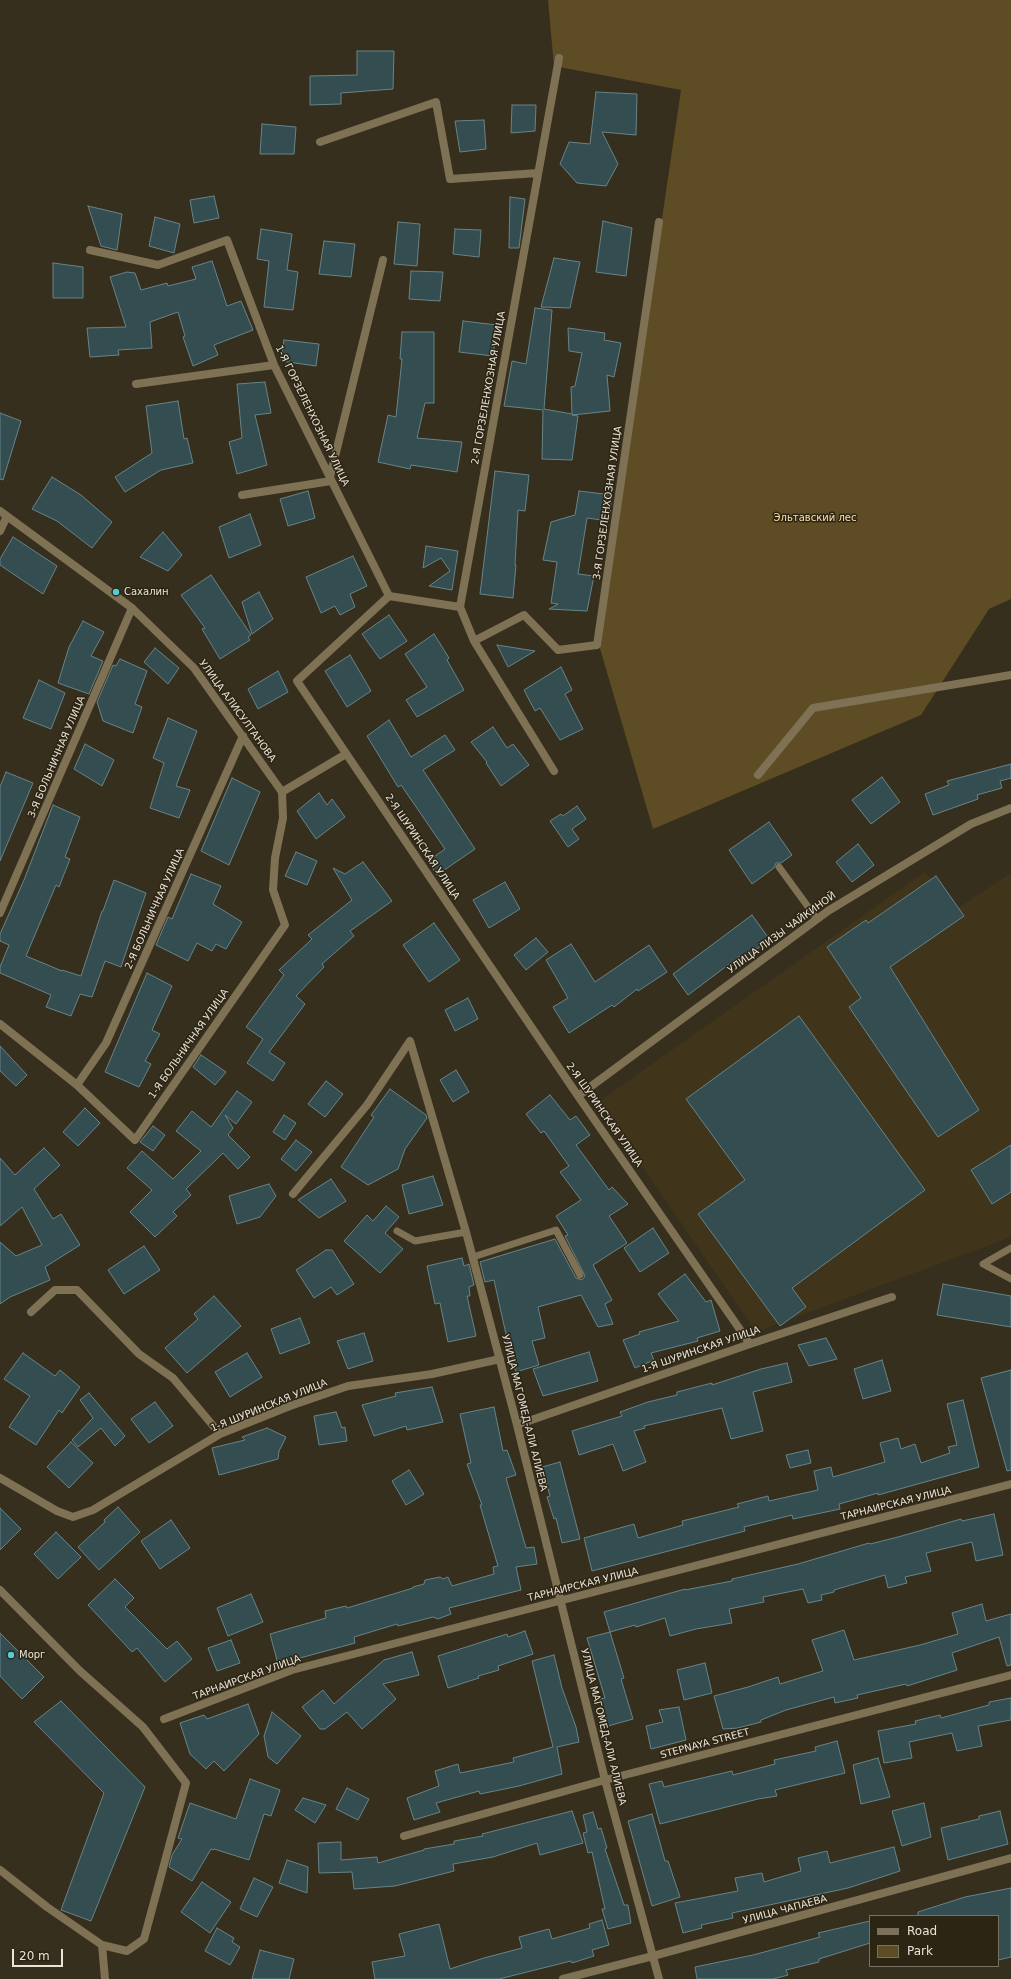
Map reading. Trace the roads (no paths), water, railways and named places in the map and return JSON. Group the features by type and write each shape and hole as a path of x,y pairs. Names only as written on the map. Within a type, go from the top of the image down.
{"street":[{"name":"2-Я ГОРЗЕЛЕНХОЗНАЯ УЛИЦА","path":"460,607 559,58"},
{"path":"320,142 436,102 450,179 538,173"},
{"name":"3-Я ГОРЗЕЛЕНХОЗНАЯ УЛИЦА","path":"474,640 524,615 558,650 597,644 659,222"},
{"name":"1-Я ГОРЗЕЛЕНХОЗНАЯ УЛИЦА","path":"90,250 158,265 227,240 274,365 389,596"},
{"path":"242,495 330,479 383,260"},
{"path":"136,384 274,365"},
{"path":"0,531 3,513"},
{"name":"УЛИЦА АЛИСУЛТАНОВА","path":"3,513 132,608 194,668 282,792"},
{"path":"389,596 460,607 474,640 554,771"},
{"name":"2-Я ШУРИНСКАЯ УЛИЦА","path":"389,596 297,681 578,1096 750,1344"},
{"name":"3-Я БОЛЬНИЧНАЯ УЛИЦА","path":"0,913 132,608"},
{"path":"758,775 813,708 1011,675"},
{"name":"2-Я БОЛЬНИЧНАЯ УЛИЦА","path":"77,1085 106,1043 243,736"},
{"path":"282,792 346,754"},
{"name":"1-Я БОЛЬНИЧНАЯ УЛИЦА","path":"0,1024 77,1085 135,1140 284,925 273,890 275,858 283,818 282,792"},
{"name":"УЛИЦА ЛИЗЫ ЧАЙКИНОЙ","path":"578,1096 817,919 971,824 1011,808"},
{"name":"УЛИЦА МАГОМЕД-АЛИ АЛИЕВА","path":"293,1194 367,1105 410,1040 473,1257 517,1425 605,1780 659,1979"},
{"path":"31,1312 55,1290 77,1290 139,1354 173,1378 220,1434"},
{"name":"1-Я ШУРИНСКАЯ УЛИЦА","path":"517,1425 750,1344 892,1297"},
{"name":"1-Я ШУРИНСКАЯ УЛИЦА","path":"0,1478 58,1511 73,1517 93,1510 220,1434 290,1406 348,1386 432,1374 500,1359"},
{"name":"ТАРНАИРСКАЯ УЛИЦА","path":"164,1719 292,1670 1011,1484"},
{"path":"0,1590 80,1671 144,1727 186,1783 144,1939 127,1951 102,1944 46,1907 0,1870"},
{"name":"STEPNAYA STREET","path":"404,1836 605,1780 1011,1675"},
{"name":"УЛИЦА ЧАПАЕВА","path":"563,1979 653,1956 1011,1858"},
{"path":"102,1944 105,1979"}],"lane":[{"path":"779,867 817,919"},
{"path":"473,1257 556,1230 580,1275"},
{"path":"397,1231 415,1241 466,1232"},
{"path":"1011,1248 983,1264 1011,1279"}],"place":[{"name":"Сахалин","path":"116,592"},
{"name":"Морг","path":"11,1655"}],"park label":[{"name":"Эльтавский лес","path":"815,518"}]}
